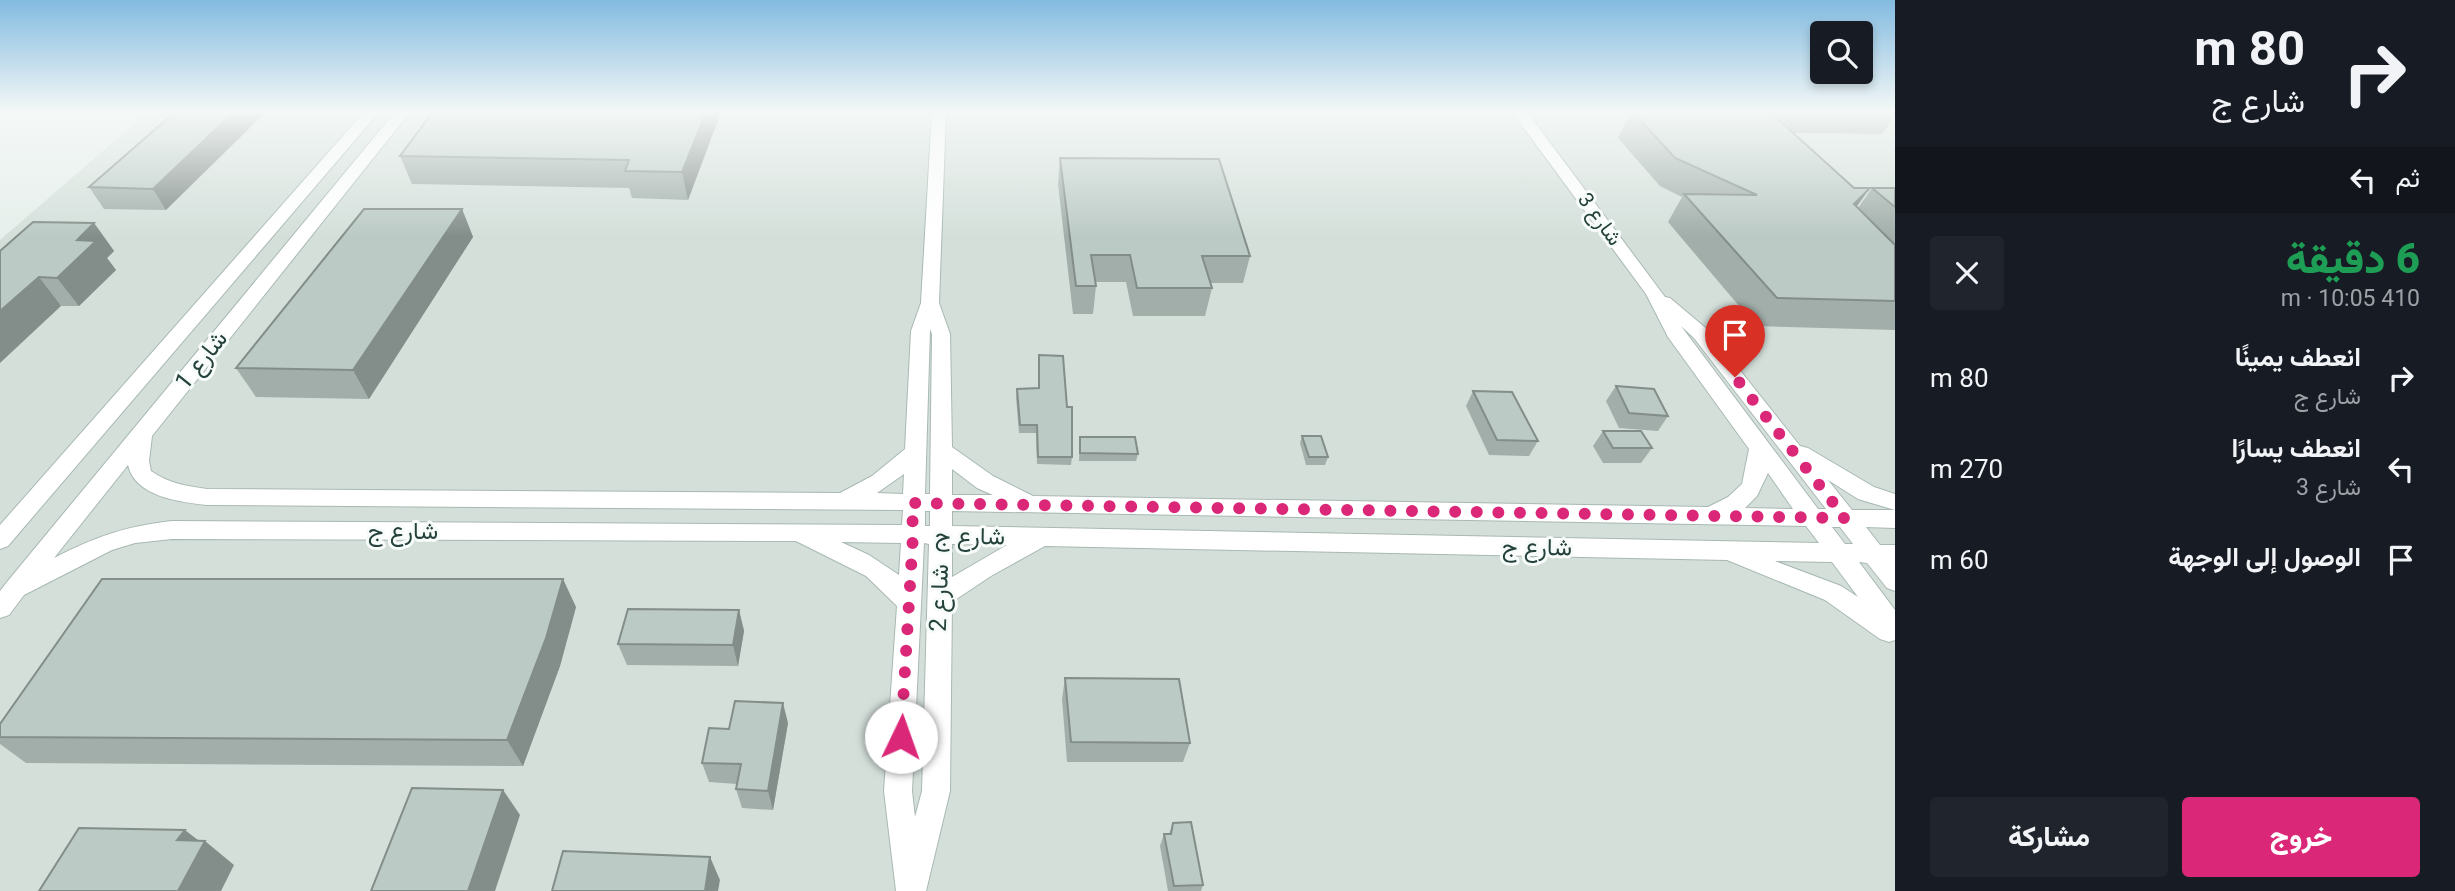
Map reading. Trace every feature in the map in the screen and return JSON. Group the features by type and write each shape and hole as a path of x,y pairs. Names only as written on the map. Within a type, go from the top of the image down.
{"street":[{"name":"شارع 1","path":"0,540 336,154"},
{"name":"شارع 1","path":"0,608 369,154"},
{"name":"شارع 2","path":"930,303 941,334 941,536 936,791 911,891 898,791 907,601 913,535 920,331 930,303 937,154"},
{"name":"شارع 3","path":"1550,154 1654,293 1675,333 1895,629"},
{"name":"شارع 3","path":"1654,293 1701,334 1845,518 1884,554 1895,581"},
{"name":"شارع ج","path":"142,432 138,461 141,475 156,486 177,494 207,497 841,501 1895,519"},
{"path":"1786,443 1866,493 1895,502"},
{"path":"1710,516 1737,505 1750,491 1759,472 1760,448"},
{"path":"940,449 985,482 1038,505"},
{"path":"841,501 880,482 914,454"},
{"name":"شارع ج","path":"15,589 105,543 135,534 172,530 796,532 1884,554"},
{"path":"796,532 873,567 893,581 907,601"},
{"path":"938,599 983,569 1041,538"},
{"path":"1722,551 1833,593 1895,637"}],"shaded area":[{"path":"100,154 1895,154 1895,891 0,891 0,240"}],"building":[{"path":"127,154 190,154 153,189 89,187"},
{"path":"402,154 689,154 682,172 625,171 629,160 400,156"},
{"path":"1671,154 1816,154 1854,188 1870,188 1854,204 1895,245 1895,301 1777,298 1684,194 1757,195 1675,158"},
{"path":"1060,158 1219,159 1250,256 1202,256 1212,288 1137,288 1130,255 1091,255 1096,286 1076,286"},
{"path":"1872,188 1895,188 1895,207"},
{"path":"364,209 462,209 353,370 236,368"},
{"path":"33,222 94,223 77,240 96,241 57,278 39,277 0,311 0,251"},
{"path":"1039,355 1063,356 1067,407 1072,407 1072,457 1038,457 1037,425 1020,425 1017,389 1039,388"},
{"path":"1616,386 1654,389 1668,416 1629,413"},
{"path":"1473,391 1512,392 1538,441 1497,440"},
{"path":"1603,431 1641,431 1652,448 1613,448"},
{"path":"1302,436 1321,436 1328,457 1309,457"},
{"path":"1080,437 1135,437 1138,454 1080,453"},
{"path":"102,579 563,579 546,638 507,740 0,737 0,724"},
{"path":"628,609 739,610 733,645 618,644"},
{"path":"1065,678 1179,679 1190,743 1071,742"},
{"path":"735,701 783,703 768,791 736,789 741,764 702,763 709,728 729,729"},
{"path":"412,788 503,790 468,891 371,891"},
{"path":"1191,822 1203,885 1174,886 1164,834 1171,834 1173,823"},
{"path":"79,828 185,830 177,840 205,841 178,891 39,891"},
{"path":"563,851 710,857 705,891 552,891"}],"route":[{"path":"901,737 913,535 912,503 1845,518 1735,377"}]}
